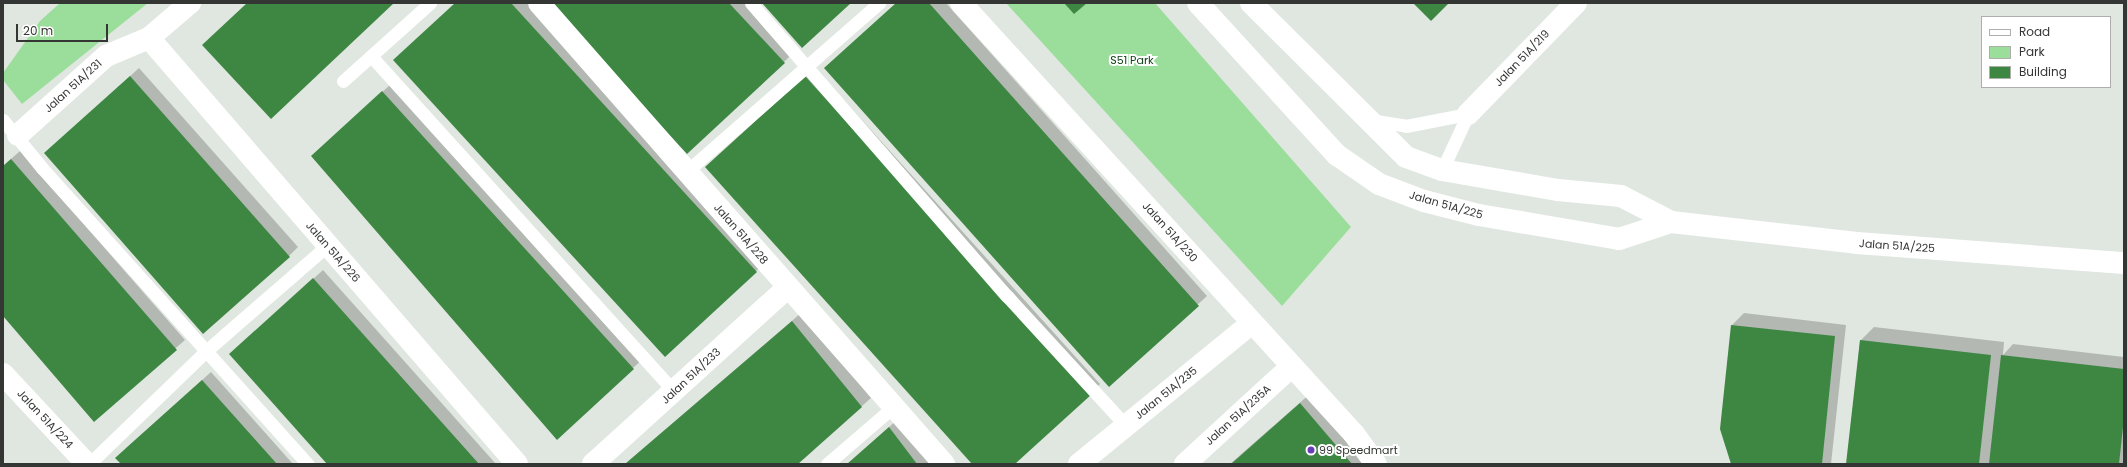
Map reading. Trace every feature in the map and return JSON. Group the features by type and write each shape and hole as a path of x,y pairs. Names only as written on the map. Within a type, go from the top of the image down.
{"street":[{"name":"Jalan 51A/231","path":"18,136 106,56 149,38 190,3"},
{"name":"Jalan 51A/228","path":"539,3 944,464"},
{"name":"Jalan 51A/230","path":"961,3 1354,434 1376,464"},
{"name":"Jalan 51A/225","path":"1198,3 1337,155 1378,184 1424,201 1479,215 1620,239 1671,222"},
{"name":"Jalan 51A/225","path":"1251,3 1406,157 1442,170 1558,190 1621,196 1671,222 1857,243 2124,263"},
{"name":"Jalan 51A/219","path":"1468,114 1576,3"},
{"name":"Jalan 51A/226","path":"149,38 327,246 517,464"},
{"name":"Jalan 51A/233","path":"593,464 675,392 788,287"},
{"name":"Jalan 51A/235","path":"1079,464 1252,323"},
{"name":"Jalan 51A/235A","path":"1185,464 1292,366"},
{"name":"Jalan 51A/224","path":"3,374 88,464"}],"lane":[{"path":"343,81 430,3"},
{"path":"752,3 1008,296 1126,426"},
{"path":"686,172 879,3"},
{"path":"371,56 675,392"},
{"path":"1368,120 1406,126 1468,114"},
{"name":"Jalan 51A/219","path":"1442,170 1468,114"},
{"path":"3,120 18,136 42,168 308,464"},
{"path":"88,464 206,351 327,246"},
{"path":"827,464 893,407"}],"green space":[{"path":"60,3 148,3 22,104 3,80 3,73 40,21"},
{"name":"S51 Park","path":"1006,3 1155,3 1351,227 1282,306"}],"building":[{"path":"247,3 394,3 271,119 202,45"},
{"path":"455,3 511,3 757,272 665,357 393,60"},
{"path":"547,3 729,3 785,63 687,154"},
{"path":"762,3 851,3 802,48"},
{"path":"896,3 929,3 1199,306 1109,387 824,68"},
{"path":"1064,3 1087,3 1074,14"},
{"path":"1413,3 1449,3 1431,21"},
{"path":"130,76 290,257 203,334 44,153"},
{"path":"805,76 1092,394 1015,464 972,464 705,167"},
{"path":"382,91 634,369 557,440 311,156"},
{"path":"11,159 177,350 94,422 3,316 3,166"},
{"path":"313,278 479,464 327,464 229,354"},
{"path":"792,321 862,407 798,464 625,464"},
{"path":"1731,325 1835,336 1822,464 1731,464 1720,429"},
{"path":"1860,340 1991,355 1979,464 1846,464"},
{"path":"2001,355 2124,369 2124,418 2119,464 1989,464"},
{"path":"202,380 277,464 121,464 115,458"},
{"path":"1300,403 1352,464 1231,464"},
{"path":"889,427 917,464 847,464"}],"place":[{"name":"99 Speedmart","path":"1311,450"}]}
